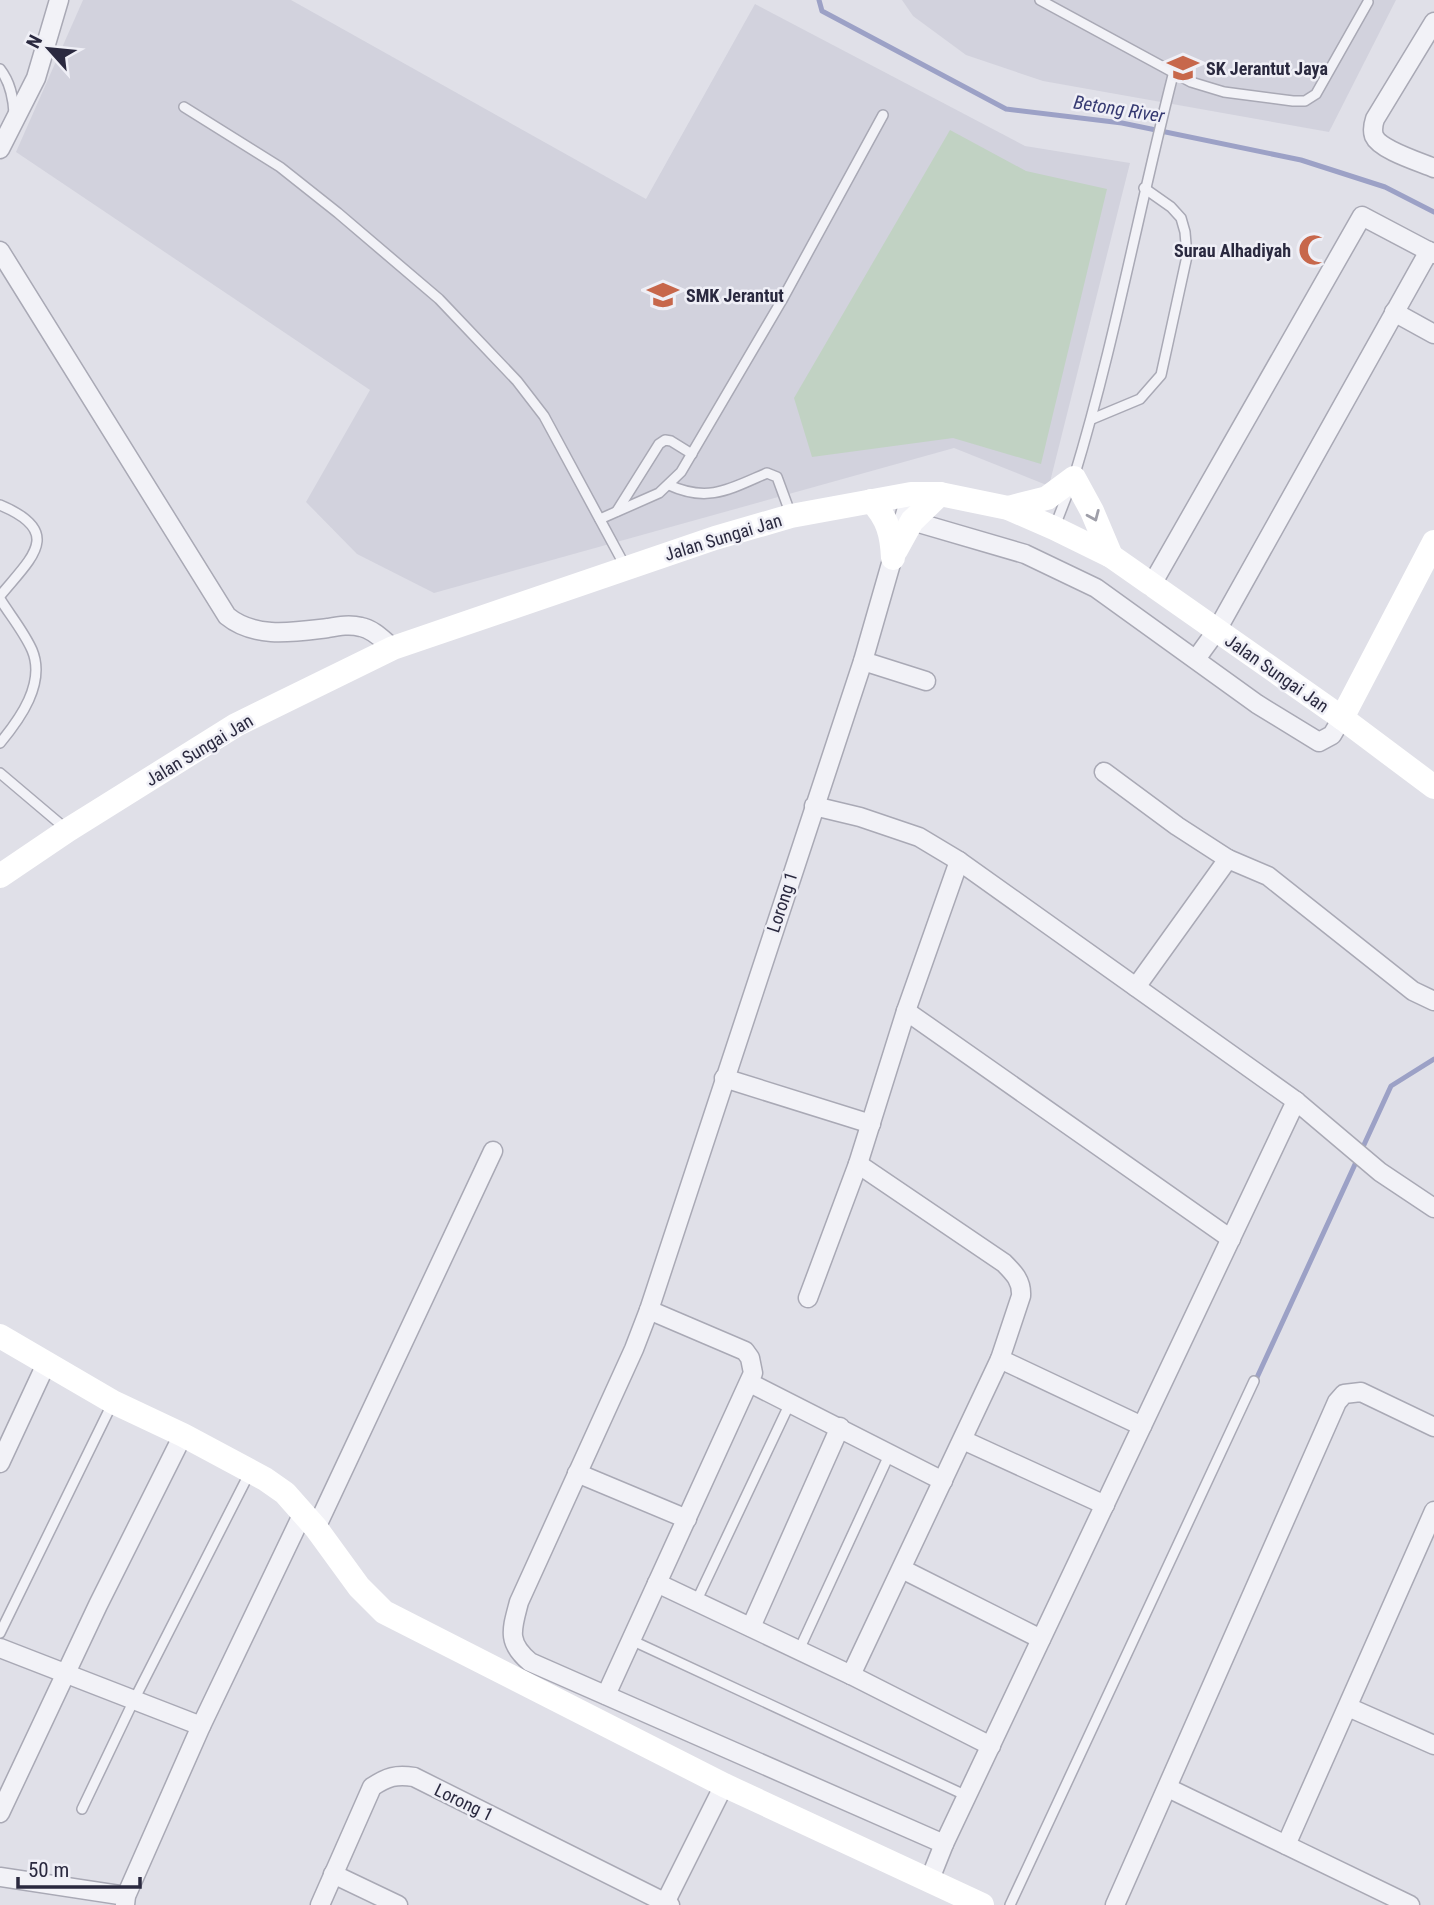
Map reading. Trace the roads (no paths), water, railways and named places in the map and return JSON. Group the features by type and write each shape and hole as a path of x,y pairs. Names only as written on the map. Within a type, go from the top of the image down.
{"main road":[{"path":"1008,508 1047,498 1074,478 1092,511 1111,556"},
{"name":"Jalan Sungai Jan","path":"0,876 236,725 393,648 715,538 791,516 911,494 940,494 1008,508 1111,556 1342,718 1434,787"},
{"path":"895,554 912,521 940,494"},
{"path":"871,501 878,508 892,534 895,554"},
{"path":"1342,718 1434,542"},
{"path":"0,1336 113,1402 184,1435 285,1493 359,1587 384,1612 724,1785 982,1905"}],"street":[{"path":"0,149 36,78 59,0"},
{"path":"1434,22 1375,119 1373,134 1382,145 1434,168"},
{"path":"1151,586 1362,216 1431,252 1394,312 1217,630 1196,659"},
{"path":"0,251 227,616 237,625 278,633 345,626 363,627 373,631 393,648"},
{"path":"1394,312 1434,334"},
{"name":"Lorong 1","path":"911,494 863,661 649,1310 519,1602 512,1639 517,1651 530,1662 944,1844"},
{"path":"912,521 1025,554 1096,588 1257,704 1319,742 1332,735 1342,718"},
{"path":"863,661 926,681"},
{"path":"1104,772 1228,859 1268,876 1413,991 1434,1001"},
{"path":"814,806 919,836 959,861 1296,1101 1380,1172 1434,1208"},
{"path":"1136,987 1228,859"},
{"path":"808,1298 858,1164 906,1011 959,861"},
{"path":"906,1011 1231,1239"},
{"path":"724,1077 871,1124"},
{"path":"930,1879 944,1844 1296,1101"},
{"path":"0,1877 125,1901 201,1726 309,1521 493,1151"},
{"path":"851,1675 1000,1359 1021,1296 1016,1275 1004,1263 858,1164"},
{"path":"606,1695 753,1373 745,1351 649,1310"},
{"path":"1000,1359 1142,1426"},
{"path":"0,1463 46,1364"},
{"path":"750,1382 943,1481"},
{"path":"1115,1905 1337,1402 1344,1394 1361,1392 1434,1427"},
{"path":"751,1627 840,1427"},
{"path":"0,1814 98,1605 184,1435"},
{"path":"962,1440 1105,1506"},
{"path":"577,1473 687,1519"},
{"path":"1286,1845 1434,1511"},
{"path":"902,1569 1041,1639"},
{"path":"657,1583 851,1675 991,1746"},
{"path":"0,1648 201,1726"},
{"path":"1348,1707 1434,1745"},
{"name":"Lorong 1","path":"320,1905 372,1787 386,1777 398,1774 414,1777 668,1904"},
{"path":"668,1904 724,1785"},
{"path":"1168,1788 1410,1905"},
{"path":"333,1874 398,1905"}],"lane":[{"path":"1040,0 1173,75 1224,92 1306,101 1316,94 1368,2"},
{"path":"0,69 7,78 13,97 15,118"},
{"path":"1055,528 1092,419 1144,188 1173,75"},
{"path":"184,107 281,167 439,299 517,381 544,416 626,568"},
{"path":"600,519 659,493 669,485 692,454 782,300 883,115"},
{"path":"1092,419 1140,399 1161,375 1187,256 1185,232 1181,218 1171,207 1144,188"},
{"path":"617,512 659,444 665,440 671,441 692,454"},
{"path":"669,485 687,493 702,495 725,491 767,473 773,474 777,477 791,516"},
{"path":"0,505 27,520 38,536 33,554 0,598 32,651 36,670 34,686 26,706 0,743"},
{"path":"0,773 68,830"},
{"path":"1010,1905 1254,1381"},
{"path":"0,1633 113,1402"},
{"path":"696,1602 790,1403"},
{"path":"799,1650 890,1453"},
{"path":"82,1809 250,1471"},
{"path":"631,1640 967,1796"}],"waterway":[{"name":"Betong River","path":"819,0 822,11 1006,109 1122,123 1301,160 1385,187 1434,212"},
{"path":"1254,1384 1391,1086 1434,1059"}],"place":[{"name":"SK Jerantut Jaya","path":"1183,68"},
{"name":"Surau Alhadiyah","path":"1314,250"},
{"name":"SMK Jerantut","path":"663,295"}]}
